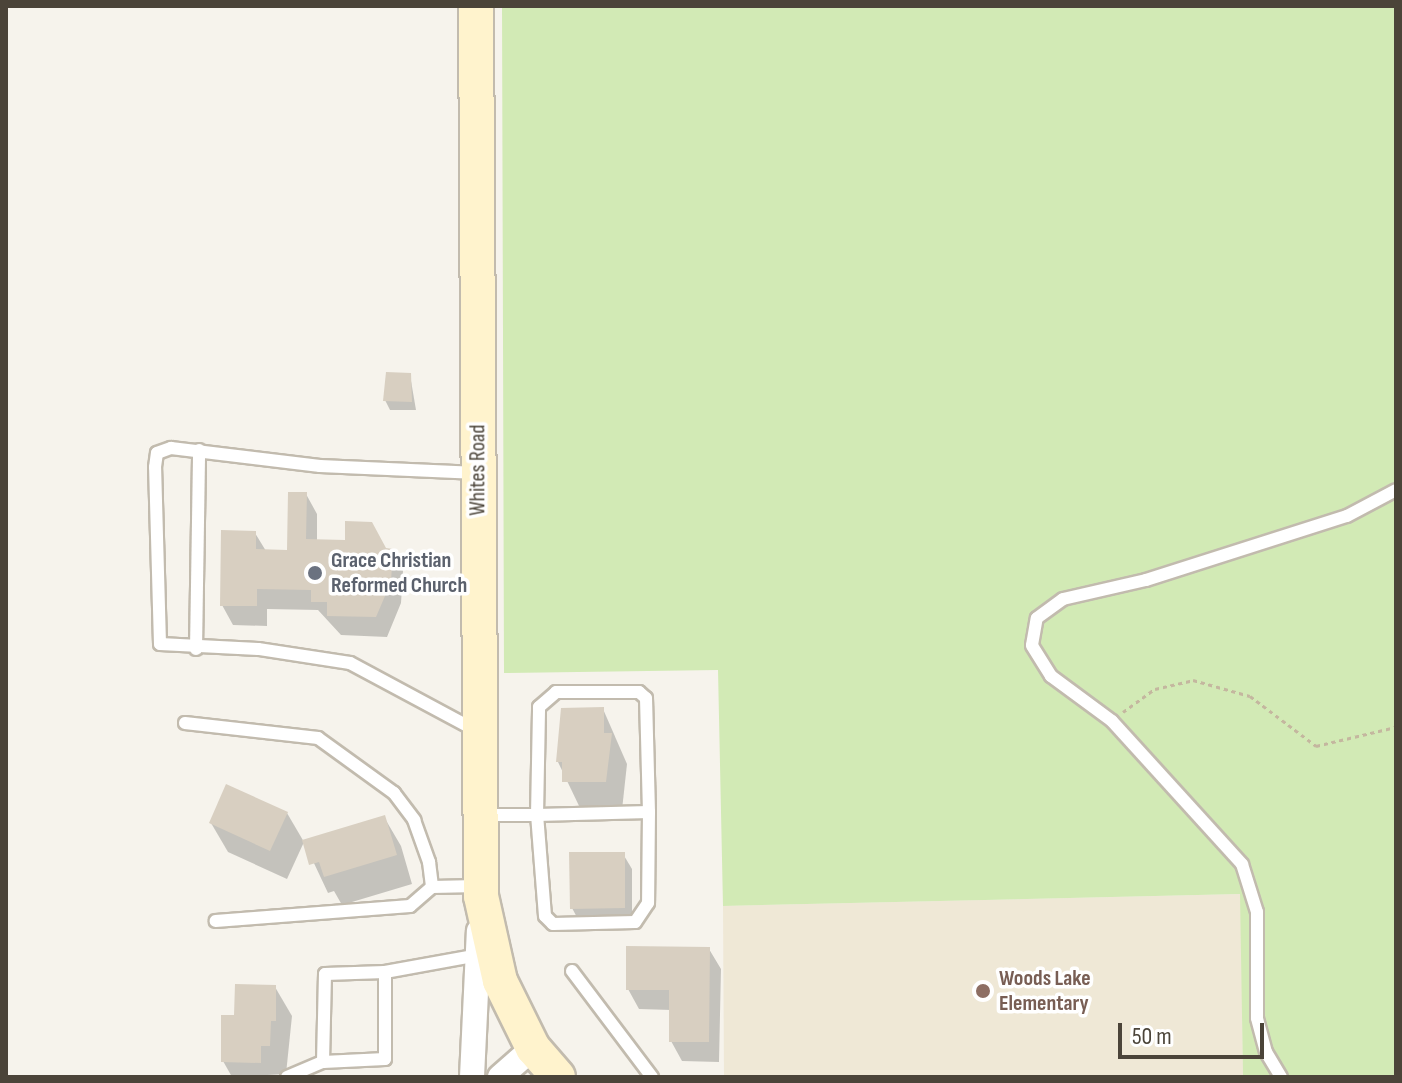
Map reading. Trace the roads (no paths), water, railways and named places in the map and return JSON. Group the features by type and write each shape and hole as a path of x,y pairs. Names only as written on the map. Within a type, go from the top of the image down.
{"street":[{"name":"Whites Road","path":"472,1077 480,891 476,6"},
{"path":"480,891 500,981 533,1048 558,1077"},
{"path":"500,1077 533,1048"}],"lane":[{"path":"478,473 320,466 199,450 160,450 155,467 157,637 166,647 258,649 350,663 478,732"},
{"path":"196,649 199,450"},
{"path":"1281,1077 1266,1052 1257,1018 1257,912 1249,878 1112,721 1051,676 1032,645 1037,618 1063,599 1146,580 1347,516 1396,490"},
{"path":"556,692 639,692 646,698 648,903 635,922 553,924 545,916 537,815 539,707 556,692"},
{"path":"185,723 318,738 394,793 414,820 432,887"},
{"path":"478,815 649,812"},
{"path":"216,921 410,906 432,887 480,891"},
{"path":"323,1062 321,977 385,972 479,955"},
{"path":"572,971 652,1077"},
{"path":"287,1077 323,1062 385,1059 385,972"}],"place":[{"name":"Grace Christian Reformed Church","path":"315,573"},
{"name":"Woods Lake Elementary","path":"983,991"}]}
